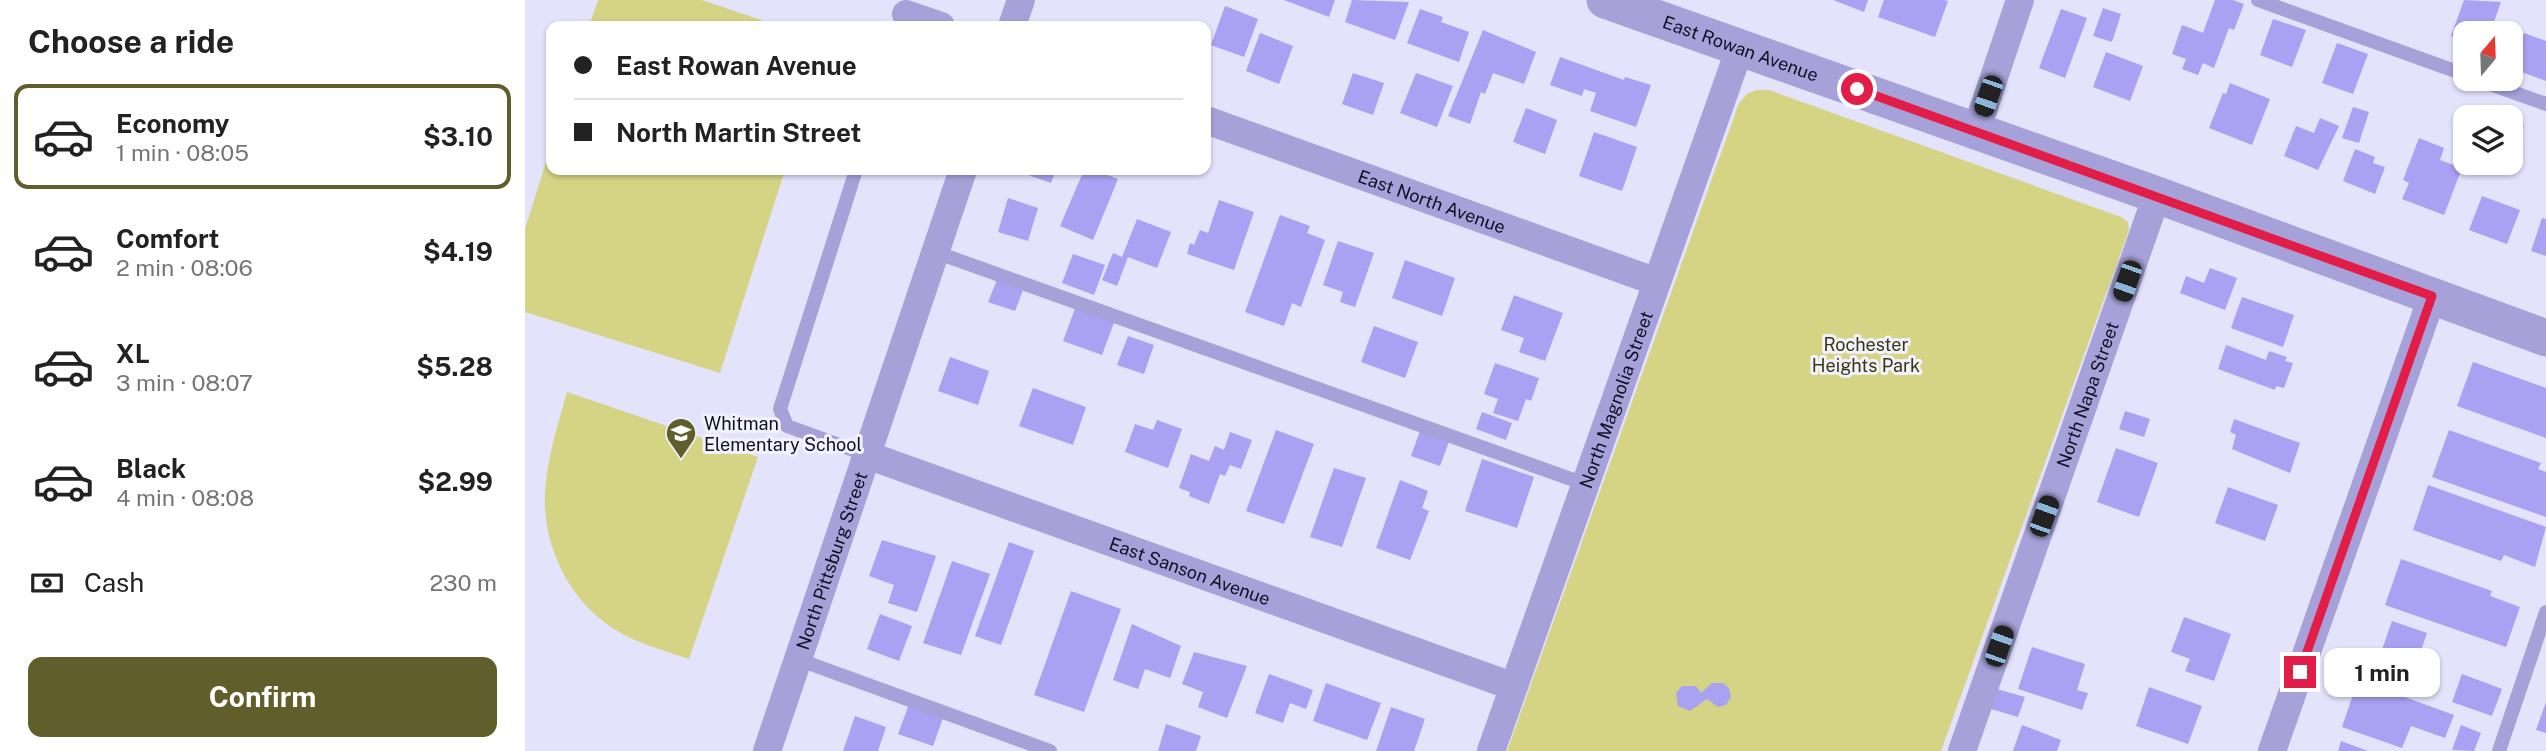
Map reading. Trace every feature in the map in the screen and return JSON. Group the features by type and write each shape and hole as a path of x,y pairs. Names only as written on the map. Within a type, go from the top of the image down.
{"street":[{"path":"1014,21 1021,0"},
{"name":"East Rowan Avenue","path":"1605,0 2157,195 2546,338"},
{"path":"1976,131 2020,0"},
{"name":"North Magnolia Street","path":"1491,751 1740,48"},
{"name":"East North Avenue","path":"1211,122 1657,282"},
{"name":"North Pittsburg Street","path":"767,751 961,175"},
{"name":"North Napa Street","path":"1962,751 2157,195"},
{"path":"2272,751 2432,296"},
{"name":"East Sanson Avenue","path":"867,455 1512,686"}],"lane":[{"path":"2258,0 2453,70"},
{"path":"2510,91 2546,104"},
{"path":"854,175 780,410 787,426 867,455"},
{"path":"935,252 1585,484"},
{"path":"2499,751 2546,612"},
{"path":"797,659 1050,751"}],"green space":[{"path":"598,0 702,0 764,21 591,21"},
{"name":"Rochester Heights Park","path":"1756,90 1769,90 2121,217 2128,222 2129,230 1941,751 1507,751 1739,103 1747,94"},
{"path":"546,162 546,175 783,175 720,373 525,312 525,229"},
{"path":"567,392 758,457 689,659 640,642 613,628 579,598 556,559 549,537 545,492 550,454"}],"building":[{"path":"1284,0 1335,0 1329,17"},
{"path":"1352,0 1409,2 1395,40 1345,22"},
{"path":"1833,0 1868,0 1864,12"},
{"path":"1884,0 1948,1 1935,37 1878,17"},
{"path":"2215,0 2233,0 2244,4 2234,30 2229,28 2214,68 2203,63 2198,75 2182,69 2186,59 2172,54 2182,25 2203,33"},
{"path":"2464,0 2501,2 2494,21 2456,21"},
{"path":"1225,6 1258,19 1244,57 1211,45"},
{"path":"2103,8 2121,14 2112,42 2093,36"},
{"path":"1420,9 1443,17 1441,22 1469,32 1459,62 1407,43"},
{"path":"2061,9 2087,18 2065,78 2039,68"},
{"path":"2273,19 2306,30 2292,67 2260,55"},
{"path":"1483,30 1536,52 1524,84 1493,73 1485,94 1481,92 1470,124 1448,116"},
{"path":"1260,33 1293,46 1279,84 1246,71"},
{"path":"2524,33 2546,41 2546,81 2523,72"},
{"path":"2337,43 2368,54 2353,94 2322,83"},
{"path":"2106,52 2143,66 2130,101 2093,87"},
{"path":"1560,57 1624,80 1625,77 1651,85 1636,127 1590,111 1596,93 1584,89 1582,96 1550,85"},
{"path":"1353,73 1384,83 1373,115 1342,104"},
{"path":"1416,73 1453,86 1437,127 1400,113"},
{"path":"2230,83 2270,99 2252,145 2209,128 2223,93 2226,94"},
{"path":"2353,107 2369,112 2359,143 2342,138"},
{"path":"1526,108 1557,120 1545,154 1513,142"},
{"path":"2320,118 2339,126 2318,170 2284,156 2296,126 2314,133"},
{"path":"1594,132 1637,147 1622,191 1579,176"},
{"path":"2419,138 2444,148 2440,160 2453,165 2453,175 2459,175 2444,215 2402,199 2409,183 2403,180"},
{"path":"2355,149 2375,157 2373,163 2385,167 2375,194 2343,181"},
{"path":"1028,175 1054,175 1051,183"},
{"path":"1082,175 1108,175 1118,179 1093,240 1060,226"},
{"path":"2482,196 2520,210 2507,244 2469,230"},
{"path":"1008,198 1038,208 1028,241 998,232"},
{"path":"1219,200 1254,212 1234,270 1187,254 1190,243 1194,245 1200,230 1208,233"},
{"path":"1280,215 1310,226 1307,233 1325,240 1301,307 1292,303 1284,326 1245,312"},
{"path":"2542,218 2546,219 2546,256 2531,251"},
{"path":"1137,219 1171,232 1157,268 1128,257 1117,286 1102,280 1113,253 1122,257"},
{"path":"1338,241 1374,253 1355,307 1340,302 1343,292 1323,285"},
{"path":"1073,254 1105,265 1094,295 1062,283"},
{"path":"1405,260 1455,278 1442,316 1392,298"},
{"path":"2210,268 2237,278 2225,310 2180,293 2186,276 2204,283"},
{"path":"997,280 1023,290 1015,311 988,302"},
{"path":"1514,295 1563,313 1545,361 1519,352 1524,338 1501,330"},
{"path":"2242,297 2294,315 2283,347 2231,328"},
{"path":"1076,306 1115,320 1102,355 1063,341"},
{"path":"1374,326 1418,342 1405,378 1361,362"},
{"path":"1128,336 1154,345 1144,374 1117,365"},
{"path":"2226,345 2266,360 2269,351 2287,357 2285,361 2293,363 2284,388 2276,386 2275,390 2218,369"},
{"path":"950,357 989,371 978,405 938,391"},
{"path":"2473,362 2546,388 2546,438 2457,406"},
{"path":"1495,363 1539,378 1531,401 1526,399 1518,421 1493,413 1498,399 1484,394"},
{"path":"1033,388 1086,407 1073,445 1019,426"},
{"path":"2125,411 2150,419 2144,437 2119,429"},
{"path":"1482,412 1512,423 1506,440 1476,429"},
{"path":"2234,419 2300,443 2290,473 2232,449 2236,435 2230,432"},
{"path":"1157,420 1182,429 1168,468 1125,452 1135,424 1153,430"},
{"path":"1421,428 1450,439 1440,466 1411,456"},
{"path":"1276,430 1314,444 1284,524 1246,511"},
{"path":"2449,430 2541,463 2538,469 2546,472 2546,517 2432,477"},
{"path":"1230,432 1252,440 1241,469 1230,465 1225,476 1220,474 1209,504 1189,496 1190,492 1179,488 1191,454 1209,461 1215,446 1224,450"},
{"path":"2116,448 2158,463 2139,517 2097,502"},
{"path":"1482,459 1534,477 1517,528 1465,511"},
{"path":"1334,468 1366,478 1342,547 1310,537"},
{"path":"1400,480 1428,491 1422,508 1429,511 1410,560 1376,548"},
{"path":"2428,485 2546,527 2535,567 2504,555 2501,561 2413,530"},
{"path":"2228,487 2278,505 2265,541 2215,523"},
{"path":"882,540 936,556 917,612 888,603 894,585 869,576"},
{"path":"1009,542 1034,551 1001,645 975,636"},
{"path":"2401,559 2492,591 2490,596 2520,607 2506,647 2385,605"},
{"path":"952,561 990,574 961,655 923,643"},
{"path":"1071,591 1121,609 1084,712 1034,695"},
{"path":"880,614 912,626 899,661 867,649"},
{"path":"2184,617 2231,634 2214,681 2185,671 2190,659 2171,652"},
{"path":"2392,621 2427,633 2412,677 2377,664"},
{"path":"1132,624 1181,646 1170,678 1145,669 1138,689 1113,680"},
{"path":"2032,647 2085,664 2077,690 2088,693 2082,710 2018,689"},
{"path":"1194,652 1247,666 1227,718 1198,707 1203,692 1182,684"},
{"path":"1269,674 1313,690 1306,709 1290,703 1283,723 1255,713"},
{"path":"2462,674 2502,689 2492,716 2452,702"},
{"path":"2358,680 2454,715 2445,738 2411,726 2402,748 2342,727"},
{"path":"1326,683 1381,703 1367,740 1313,721"},
{"path":"1712,683 1723,683 1729,688 1731,697 1726,705 1718,707 1707,699 1690,711 1678,706 1676,693 1682,686 1696,686 1701,693"},
{"path":"2149,687 2202,706 2188,744 2136,726"},
{"path":"1997,689 2025,697 2018,717 1991,709"},
{"path":"910,702 944,715 933,746 898,734"},
{"path":"2546,702 2546,733 2536,730"},
{"path":"1391,707 1425,719 1414,751 1376,751"},
{"path":"855,716 886,727 878,751 843,751"},
{"path":"1166,724 1201,736 1196,751 1158,751"},
{"path":"2022,725 2061,740 2057,751 2013,751"},
{"path":"2461,725 2481,733 2474,751 2452,750"},
{"path":"2341,741 2368,751 2338,751"}],"place":[{"name":"Whitman Elementary School","path":"681,460"}],"route":[{"path":"1857,89 2432,296 2300,672"}]}
